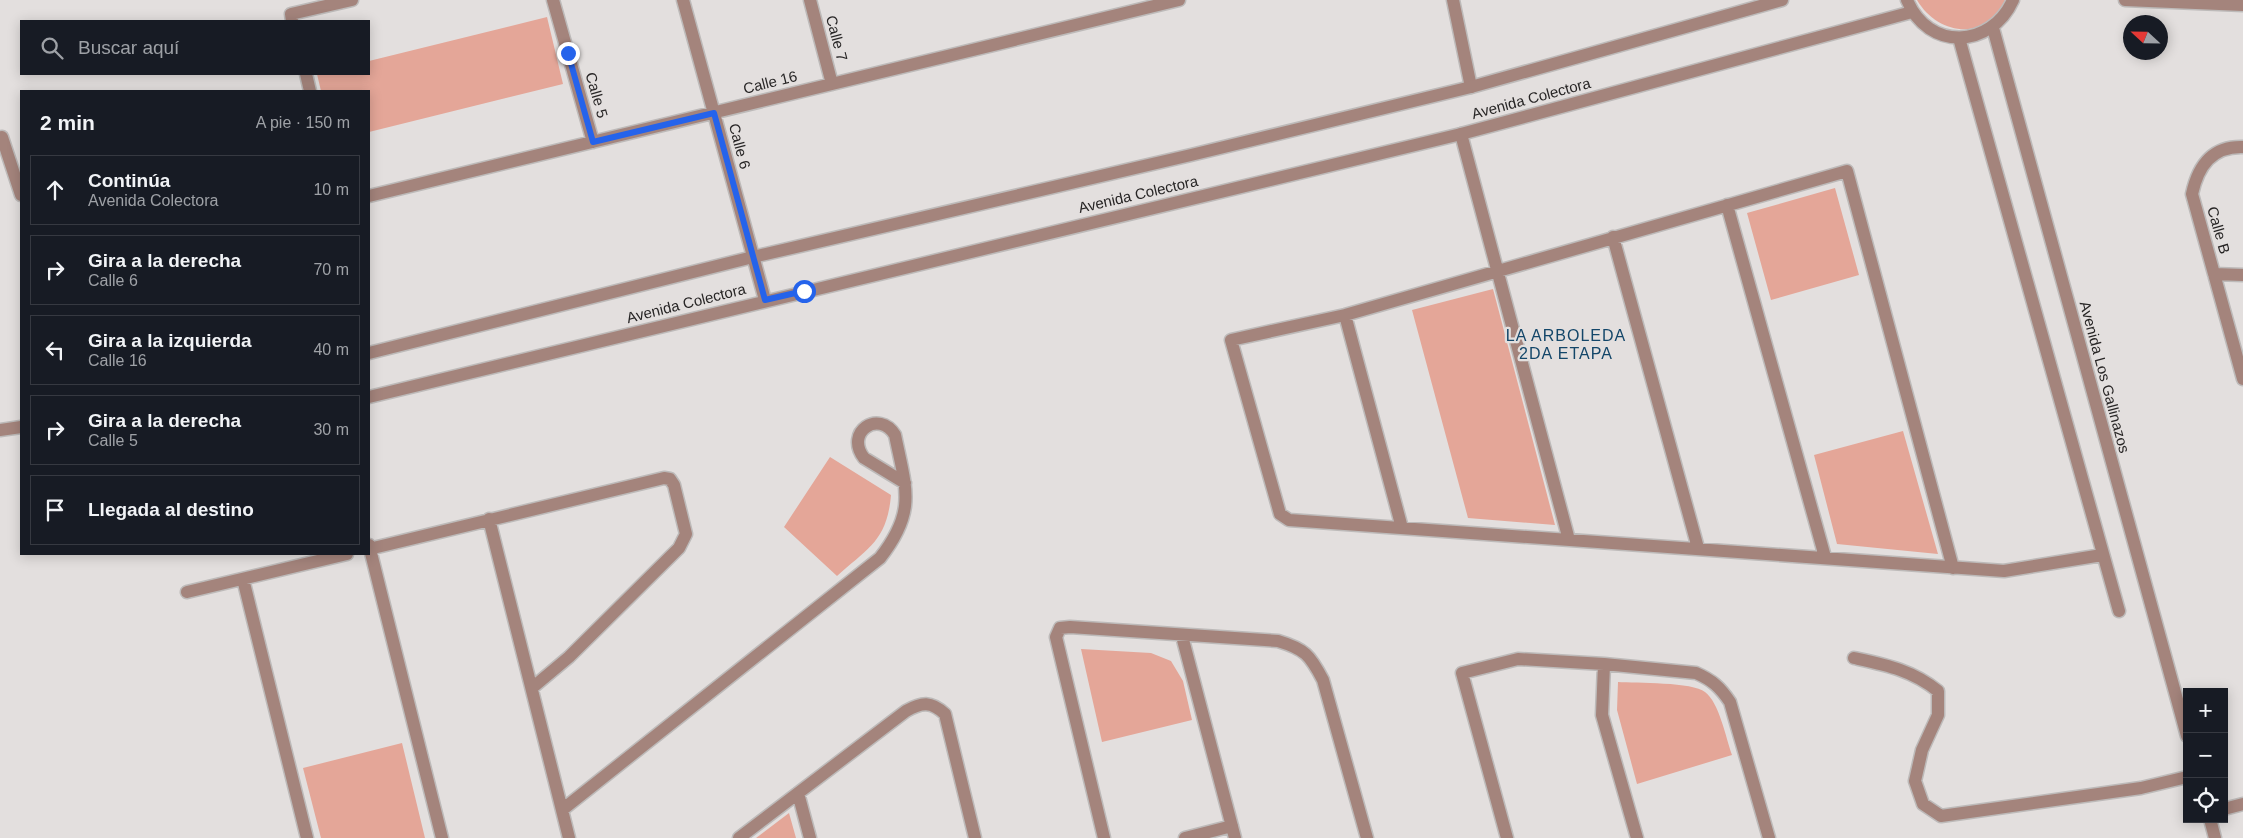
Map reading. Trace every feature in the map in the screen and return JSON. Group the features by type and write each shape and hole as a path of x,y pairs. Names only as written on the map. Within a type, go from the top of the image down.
{"street":[{"path":"292,18 352,0"},
{"name":"Calle 5","path":"553,0 593,142"},
{"name":"Calle 6","path":"684,0 765,300"},
{"name":"Calle 7","path":"810,0 832,84"},
{"name":"Calle 16","path":"370,196 1179,0"},
{"path":"1453,0 1471,86"},
{"name":"Avenida Colectora","path":"370,353 753,257 1181,157 1471,86 1782,0"},
{"path":"1910,6 1925,26 1942,35 1959,38 1977,36 1993,28 2007,14 2013,0"},
{"path":"2126,0 2243,5"},
{"name":"Avenida Colectora","path":"370,397 1460,134 1910,6"},
{"name":"Avenida Los Gallinazos","path":"1993,28 2186,733"},
{"path":"1959,38 2119,611"},
{"path":"306,75 310,90"},
{"path":"1460,134 1569,540"},
{"path":"2,137 20,192"},
{"name":"Calle B","path":"2243,147 2232,147 2217,152 2204,163 2195,177 2192,194 2243,379"},
{"path":"1953,568 1847,171 1345,315 1231,340 1280,514 1289,520 1698,548 1953,568 2004,570 2102,555"},
{"path":"1727,205 1825,558"},
{"path":"1613,237 1698,548"},
{"path":"2214,274 2243,275"},
{"path":"1345,315 1402,528"},
{"path":"562,810 880,558 894,539 903,522 906,506 904,483 895,436 892,430 881,424 875,424 863,429 857,440 860,453 864,458 904,483"},
{"path":"0,430 20,427"},
{"path":"370,547 670,478 674,484 686,534 679,548 569,657 532,688"},
{"path":"490,519 569,838"},
{"path":"370,551 442,838"},
{"path":"187,592 343,555"},
{"path":"243,579 307,838"},
{"path":"1104,838 1056,637 1060,628 1070,627 1278,641 1297,646 1313,661 1323,680 1367,838"},
{"path":"1182,636 1234,832 1185,838"},
{"path":"1854,658 1886,665 1921,677 1938,691 1938,715 1922,750 1915,781 1923,804 1941,816 2141,788 2183,778"},
{"path":"1507,838 1462,674 1518,659 1604,664 1696,673 1710,679 1722,689 1730,702 1769,838"},
{"path":"1604,664 1602,715 1637,838"},
{"path":"739,838 906,711 918,704 929,703 938,707 945,714 975,838"},
{"path":"798,793 810,838"},
{"path":"2228,808 2243,804"},
{"path":"2211,823 2215,838"}],"shaded area":[{"path":"1917,0 2005,0 1997,14 1987,23 1975,28 1963,29 1950,27 1937,21 1926,12"},
{"path":"547,17 563,84 370,132 370,90 321,90 317,75 370,75 370,61"},
{"path":"1835,188 1859,275 1771,300 1747,213"},
{"path":"1493,289 1555,525 1468,518 1412,310"},
{"path":"1903,431 1938,554 1837,544 1814,455"},
{"path":"830,457 891,495 885,523 874,542 837,576 784,527"},
{"path":"1081,649 1151,653 1171,661 1183,681 1192,720 1102,742"},
{"path":"1618,682 1689,686 1705,692 1718,712 1732,755 1637,784 1617,710"},
{"path":"402,743 425,838 321,838 303,768"},
{"path":"789,813 796,838 756,838"}],"district":[{"name":"LA ARBOLEDA 2DA ETAPA","path":"1566,344"}],"route":[{"path":"568,53 593,142 714,113 765,300 804,291"}]}
